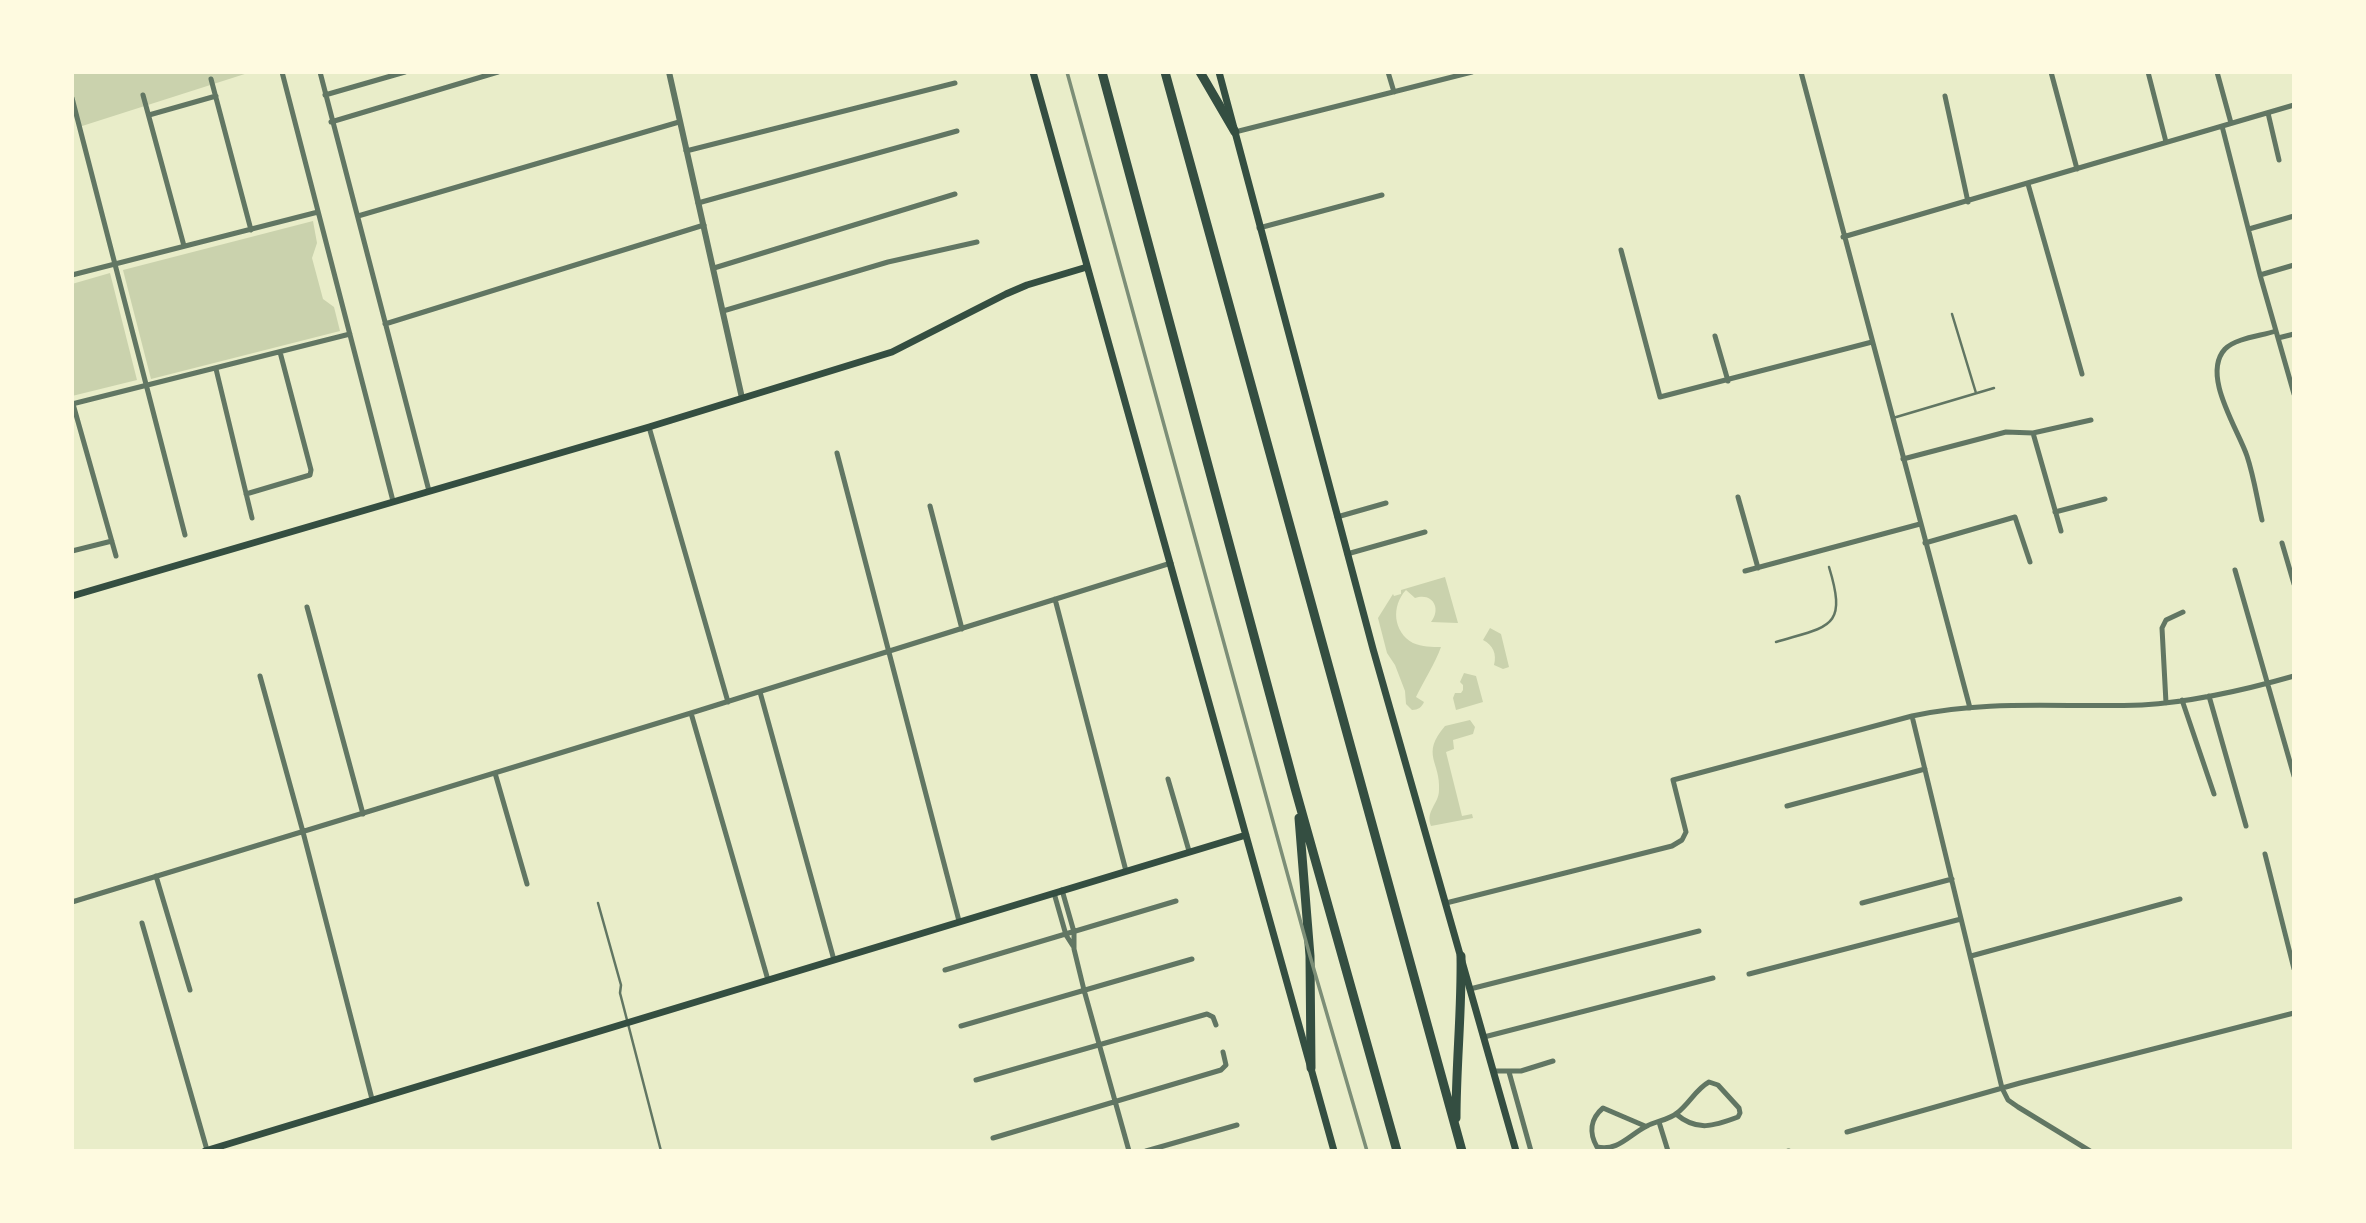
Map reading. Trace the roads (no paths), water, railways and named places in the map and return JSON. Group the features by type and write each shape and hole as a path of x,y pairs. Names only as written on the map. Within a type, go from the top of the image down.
{"highway":[{"path":"1102,72 1295,789 1397,1151"},
{"path":"1165,72 1462,1151"},
{"path":"1200,72 1235,132"},
{"path":"1295,789 1304,858 1310,956 1311,1068"},
{"path":"1456,1130 1461,956"}],"main road":[{"path":"1033,72 1334,1151"},
{"path":"1219,72 1347,554 1516,1151"},
{"path":"72,596 649,427 892,352 1006,294 1087,267"},
{"path":"206,1151 1245,835"}],"street":[{"path":"282,72 393,501"},
{"path":"320,72 429,491"},
{"path":"325,95 405,72"},
{"path":"331,122 498,72"},
{"path":"669,72 742,398"},
{"path":"1388,72 1394,92"},
{"path":"1235,132 1450,75 1472,72"},
{"path":"1801,72 1970,708"},
{"path":"2051,72 2077,169"},
{"path":"2148,72 2166,142"},
{"path":"2217,72 2231,124"},
{"path":"211,79 251,230"},
{"path":"686,151 955,83"},
{"path":"143,95 184,246"},
{"path":"149,116 216,96"},
{"path":"1945,96 1968,202"},
{"path":"72,98 185,536"},
{"path":"1843,237 2294,105"},
{"path":"2268,113 2279,160"},
{"path":"358,216 679,122"},
{"path":"2222,126 2294,394"},
{"path":"698,202 957,131"},
{"path":"2028,184 2082,374"},
{"path":"714,268 955,194"},
{"path":"1259,228 1382,195"},
{"path":"72,275 318,212"},
{"path":"2249,229 2294,216"},
{"path":"385,324 704,225"},
{"path":"723,312 888,262 977,242"},
{"path":"1620,250 1660,397 1872,342"},
{"path":"2260,275 2294,265"},
{"path":"116,556 72,404 350,334"},
{"path":"2262,520 2248,461 2226,407 2216,365 2230,345 2294,334"},
{"path":"1715,335 1728,381"},
{"path":"246,494 310,475 311,470 280,352"},
{"path":"216,369 252,518"},
{"path":"1903,459 2006,432 2033,433 2091,419"},
{"path":"649,427 728,702"},
{"path":"2033,433 2061,531"},
{"path":"837,453 959,921"},
{"path":"1738,497 1758,568"},
{"path":"2055,512 2105,499"},
{"path":"1337,517 1386,503"},
{"path":"930,506 962,629"},
{"path":"1924,543 2015,517 2030,562"},
{"path":"1745,571 1920,524"},
{"path":"1347,554 1425,532"},
{"path":"72,551 112,541"},
{"path":"2282,543 2294,584"},
{"path":"72,902 1171,564"},
{"path":"2235,570 2294,776"},
{"path":"1055,599 1126,871"},
{"path":"307,607 363,814"},
{"path":"2166,703 2162,628 2166,620 2183,612"},
{"path":"260,676 372,1099"},
{"path":"1446,903 1672,846 1682,840 1686,832 1673,780 1912,716 1970,708 2166,703 2267,684 2294,676"},
{"path":"760,692 834,960"},
{"path":"2209,696 2246,826"},
{"path":"2182,700 2214,794"},
{"path":"691,713 768,980"},
{"path":"1912,716 2002,1088 2008,1100 2090,1151"},
{"path":"1787,806 1925,769"},
{"path":"495,773 527,884"},
{"path":"1168,779 1189,851"},
{"path":"2265,854 2294,969"},
{"path":"156,876 190,990"},
{"path":"1862,903 1952,879"},
{"path":"1058,892 1074,932 1074,949 1084,990 1129,1151"},
{"path":"1058,892 1066,935 1074,949"},
{"path":"1971,956 2180,899"},
{"path":"945,970 1176,901"},
{"path":"1749,974 1961,919"},
{"path":"142,923 206,1151"},
{"path":"1470,989 1699,931"},
{"path":"961,1026 1192,959"},
{"path":"1484,1037 1713,978"},
{"path":"1847,1132 2002,1088 2294,1013"},
{"path":"976,1080 1207,1014 1213,1017 1216,1025"},
{"path":"993,1138 1221,1070 1226,1065 1223,1052"},
{"path":"1494,1071 1521,1071 1553,1061"},
{"path":"1508,1072 1531,1151"},
{"path":"1645,1126 1606,1108 1600,1110 1591,1128 1595,1144 1604,1148 1627,1140 1645,1126 1676,1114 1709,1082 1718,1085 1739,1108 1740,1113 1738,1117 1705,1127 1690,1124 1676,1114"},
{"path":"1659,1122 1668,1151"},
{"path":"1146,1151 1237,1125"}],"lane":[{"path":"1952,314 1976,393"},
{"path":"1893,418 1994,388"},
{"path":"1776,642 1816,630 1832,620 1838,605 1829,567"},
{"path":"598,903 621,985 620,993 661,1151"}],"railway":[{"path":"1067,72 1310,956 1367,1151"}]}
